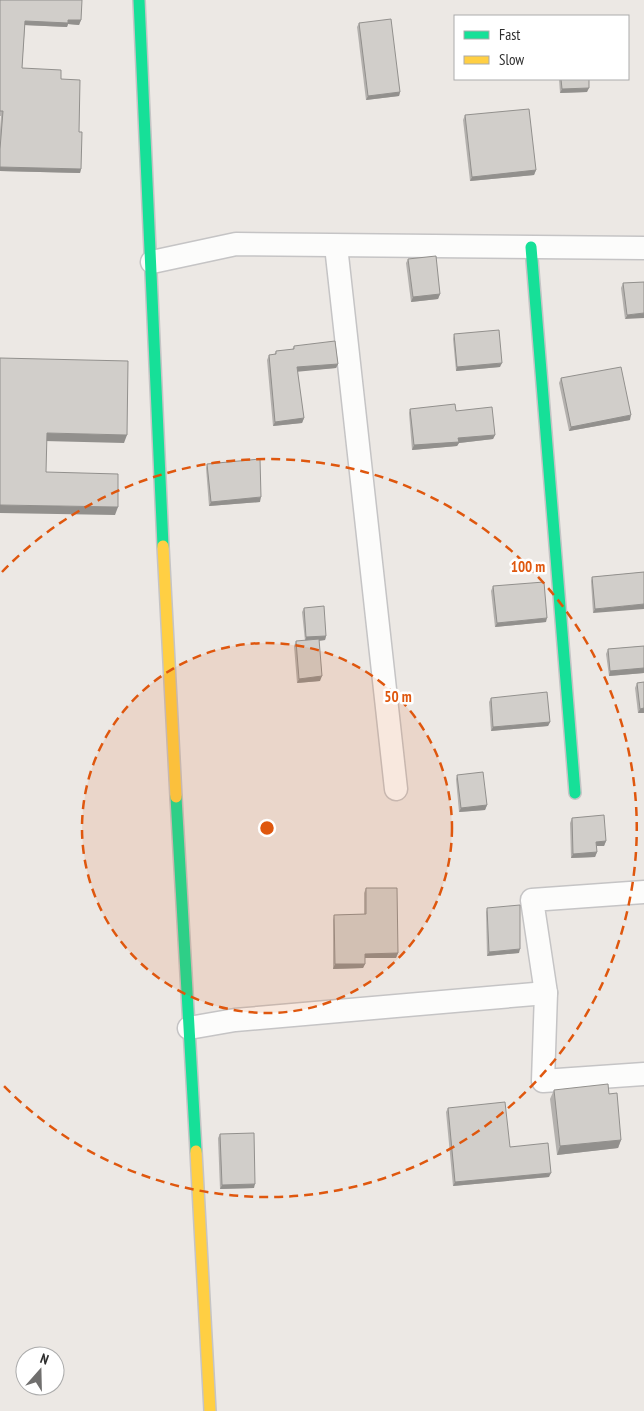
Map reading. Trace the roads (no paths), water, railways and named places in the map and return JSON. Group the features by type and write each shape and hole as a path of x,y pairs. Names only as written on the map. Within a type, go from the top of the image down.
{"street":[{"path":"139,0 166,606 210,1411"},
{"path":"152,262 236,244 644,248"},
{"path":"336,246 396,789"},
{"path":"530,247 575,793"},
{"path":"644,892 532,900 546,993 543,1082 644,1074"},
{"path":"189,1028 235,1020 546,993"}]}
